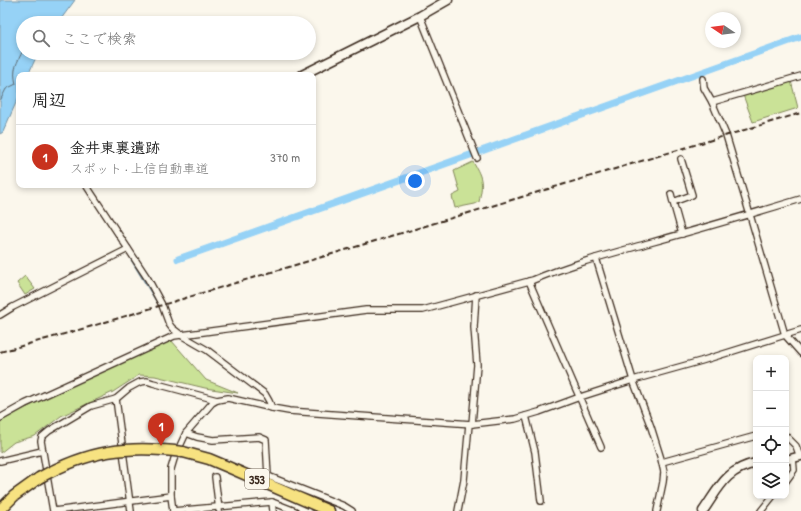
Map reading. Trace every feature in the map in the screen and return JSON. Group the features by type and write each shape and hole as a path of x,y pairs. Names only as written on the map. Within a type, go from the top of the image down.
{"highway":[{"name":"353","path":"0,510 14,496 41,480 68,469 92,461 115,456 153,454 182,455 209,459 330,511"},
{"name":"353","path":"182,455 230,473 315,511"},
{"name":"353","path":"6,511 41,480"}],"street":[{"path":"308,72 420,16 448,0"},
{"path":"420,16 477,158"},
{"path":"712,102 801,76"},
{"path":"702,79 704,88 712,102 726,135 785,335 801,353"},
{"path":"673,202 692,195 681,158"},
{"path":"88,188 148,279 172,328 207,350 265,394 270,401 272,408"},
{"path":"671,194 682,234"},
{"path":"0,418 25,404 161,341 180,334 366,310 423,310 529,281 596,258 801,199"},
{"path":"0,315 128,249"},
{"path":"596,258 633,380 651,427 662,462 664,472 657,511"},
{"path":"529,281 601,447"},
{"path":"458,511 464,480 477,365 474,327 476,295"},
{"path":"295,511 272,502 219,509 173,511 171,496 171,469 186,433 212,403 217,400 228,398 289,411 470,424 515,419 633,380 801,330"},
{"path":"171,496 53,511 42,451 42,437 49,431 91,406 116,399 129,388 140,382 147,382 217,400"},
{"path":"116,399 131,511"},
{"path":"526,416 535,452 541,501"},
{"path":"186,433 197,437 214,440 259,437 266,440 268,476 344,506 352,511"},
{"path":"662,462 753,437"},
{"path":"789,439 796,446 794,470 789,477"},
{"path":"0,461 42,451"},
{"path":"703,511 720,485 730,474 737,469 753,464"},
{"path":"215,477 219,509"},
{"path":"761,511 771,499"},
{"path":"272,502 273,511"}],"green space":[{"path":"791,81 798,108 753,122 743,95"},
{"path":"473,162 479,173 481,181 479,202 455,208 452,196 460,192 454,171"},
{"path":"25,276 35,289 25,295 17,283"},
{"path":"171,340 206,380 238,393 205,388 155,376 139,375 113,392 61,416 35,436 14,442 0,453 0,422 57,391"}],"water":[{"path":"0,0 75,0 63,16 16,16 16,60 35,60 29,72 16,72 16,103 3,132 0,134"}],"waterway":[{"path":"178,259 801,37"},
{"path":"131,259 157,302"}],"railway":[{"path":"0,352 89,327 801,113"}],"place":[{"name":"金井東裏遺跡","path":"161,446"}]}
